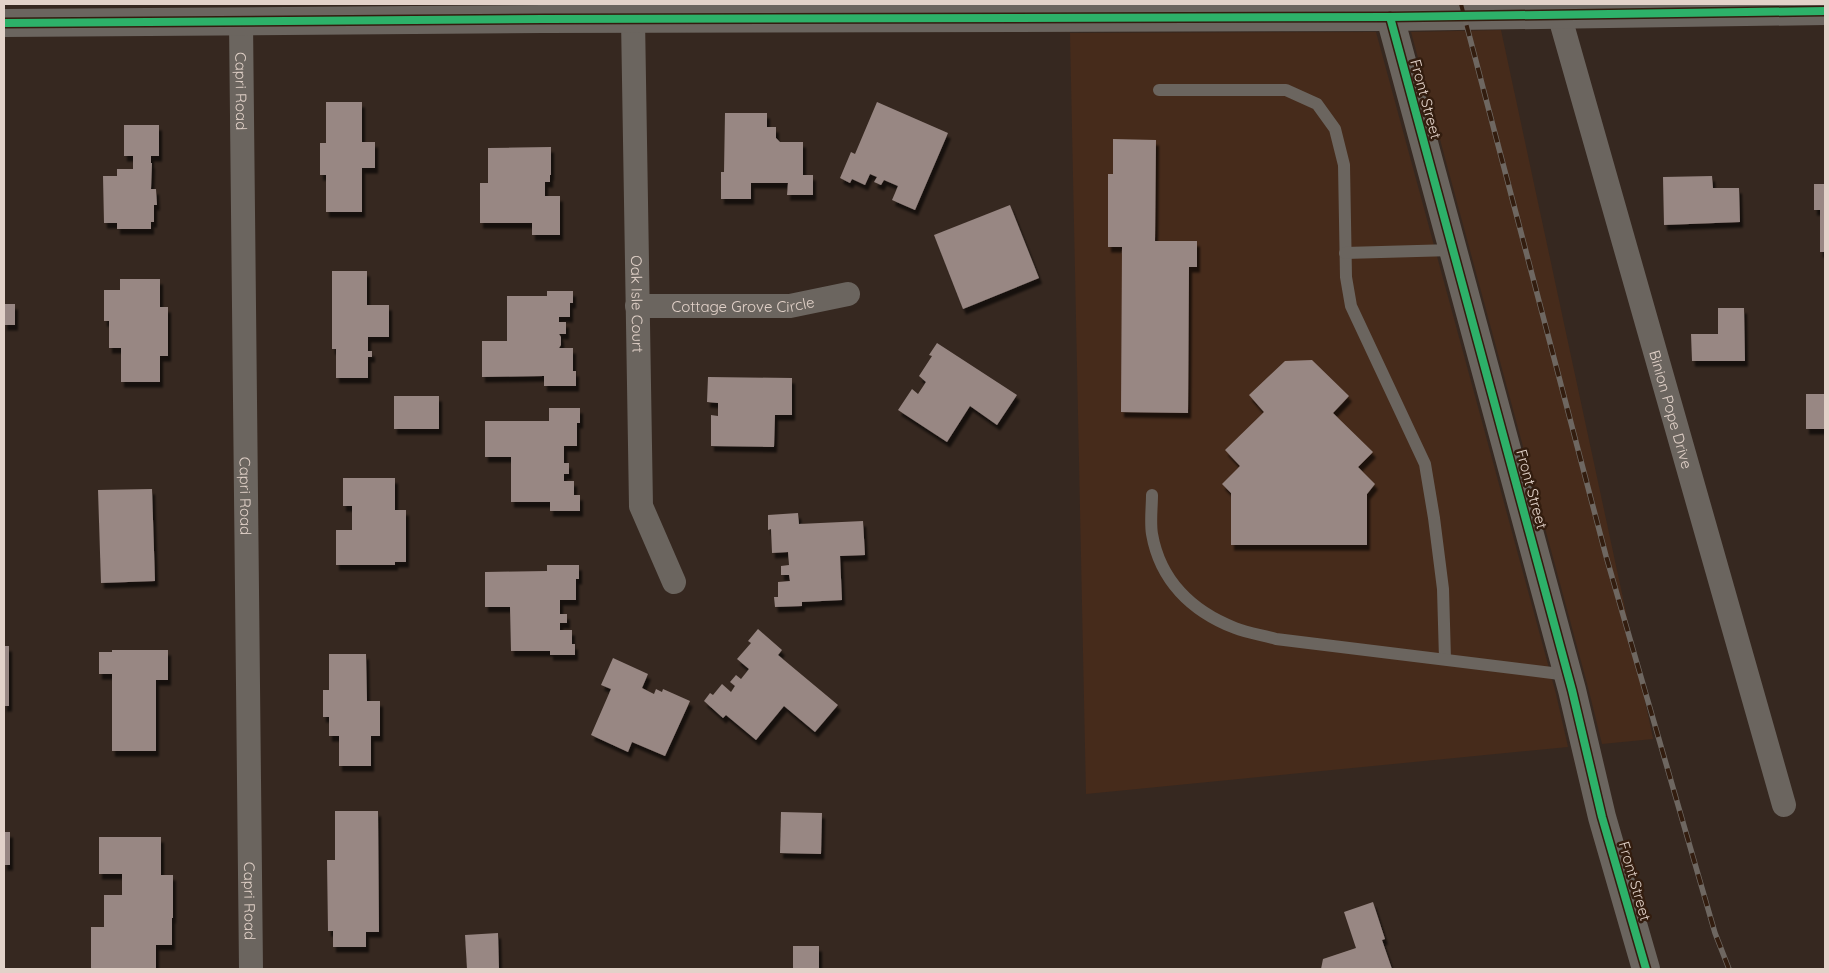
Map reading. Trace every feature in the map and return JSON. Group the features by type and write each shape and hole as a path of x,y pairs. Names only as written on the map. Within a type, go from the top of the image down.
{"street":[{"path":"4,23 241,22 543,12 634,19 1180,11 1388,10 1559,14 1825,11"},
{"name":"Front Street","path":"1388,10 1568,674 1602,816 1646,969"},
{"name":"Binion Pope Drive","path":"1559,14 1784,805"},
{"name":"Oak Isle Court","path":"634,19 641,506 674,582"},
{"name":"Capri Road","path":"241,22 251,969"},
{"name":"Cottage Grove Circle","path":"637,306 790,306 848,294"}],"lane":[{"path":"1159,90 1286,90 1317,104 1336,129 1344,165 1346,277 1351,306 1425,464 1443,589 1445,659"},
{"path":"1345,253 1453,250"},
{"path":"1152,495 1152,532 1160,563 1173,586 1200,611 1235,628 1276,639 1568,674"}],"shaded area":[{"path":"1501,30 1653,739 1602,744 1411,32"},
{"path":"1376,32 1556,694 1568,747 1086,794 1070,33"}],"building":[{"path":"326,102 362,102 362,142 375,142 375,168 362,168 362,212 326,212 326,175 320,175 320,143 326,143"},
{"path":"877,102 948,133 915,210 892,200 898,186 884,180 881,185 874,182 877,177 870,174 865,185 852,179 850,183 840,178 851,152 855,154"},
{"path":"725,113 767,113 767,127 776,127 776,138 780,142 803,142 803,175 813,175 813,195 787,195 788,183 751,183 751,199 721,199 721,172 724,172"},
{"path":"124,125 159,125 159,156 151,156 151,189 156,189 157,205 154,205 154,222 151,222 151,229 117,229 117,223 104,223 103,176 117,176 117,169 133,169 133,156 124,156"},
{"path":"1113,139 1156,140 1155,241 1197,241 1197,267 1189,267 1188,413 1121,412 1122,247 1108,247 1108,174 1113,174"},
{"path":"551,147 551,175 550,182 545,182 545,196 560,196 560,235 532,235 532,223 480,223 480,183 488,183 488,148"},
{"path":"1712,176 1713,188 1739,188 1740,222 1664,225 1663,177"},
{"path":"1814,184 1825,184 1825,252 1820,252 1820,210 1814,210"},
{"path":"1010,205 1039,278 963,309 934,235"},
{"path":"332,271 367,271 367,305 389,305 389,337 368,337 368,351 372,351 372,357 368,357 368,378 336,378 336,349 332,349"},
{"path":"120,279 160,279 160,307 168,307 168,356 160,356 160,382 121,382 121,348 109,348 109,321 104,321 104,290 120,290"},
{"path":"547,291 573,291 573,303 570,303 570,317 559,317 559,322 566,322 566,334 559,334 561,345 559,348 573,348 573,371 576,371 576,386 544,386 544,376 482,377 482,341 507,341 507,296 547,296"},
{"path":"4,304 15,304 15,325 4,325"},
{"path":"1718,308 1744,308 1745,361 1692,361 1691,334 1718,334"},
{"path":"937,343 1017,395 997,425 970,406 947,442 898,410 912,389 918,394 926,382 919,376 932,356 929,355"},
{"path":"1312,360 1349,396 1333,413 1373,452 1358,467 1375,484 1367,494 1367,545 1231,545 1231,493 1222,484 1240,466 1225,450 1264,412 1249,395 1285,361"},
{"path":"708,377 792,378 792,415 775,415 774,447 711,446 711,415 718,416 718,403 707,402"},
{"path":"1806,394 1825,394 1825,429 1806,429"},
{"path":"394,396 439,396 439,429 394,429"},
{"path":"549,408 580,408 580,423 577,423 577,446 564,446 564,463 569,463 569,474 564,474 564,481 574,481 574,495 580,495 580,511 550,511 550,502 511,502 511,457 485,457 485,421 549,421"},
{"path":"343,478 395,478 395,510 406,510 406,562 395,562 395,565 336,565 336,530 352,530 352,506 343,506"},
{"path":"152,489 155,581 101,583 98,490"},
{"path":"798,513 799,524 863,521 865,555 840,556 842,600 802,602 802,606 775,607 774,597 778,597 778,582 790,581 789,575 781,575 781,566 789,565 788,552 772,553 771,529 768,530 768,515"},
{"path":"547,565 579,565 579,579 576,579 576,600 560,600 560,614 567,614 567,623 560,623 560,630 572,630 572,644 575,644 575,655 550,655 550,651 511,651 510,607 485,607 485,572 547,571"},
{"path":"758,629 782,650 778,655 838,705 815,732 784,706 756,740 726,715 723,718 704,701 710,693 713,695 722,684 731,692 735,686 730,682 736,675 741,679 749,669 737,659 751,643 748,641"},
{"path":"4,646 9,646 9,706 4,706"},
{"path":"112,650 168,650 168,680 156,680 156,751 112,751 112,674 99,674 99,652 112,652"},
{"path":"329,654 366,654 367,701 380,701 380,736 371,736 371,766 339,766 339,736 329,736 329,717 323,717 323,690 329,690"},
{"path":"613,658 648,674 642,688 654,694 656,689 662,692 663,689 690,701 665,756 632,742 628,752 591,735 611,689 601,685"},
{"path":"335,811 378,811 379,932 366,932 366,947 333,947 333,931 328,931 327,860 335,860"},
{"path":"781,812 822,813 821,854 780,853"},
{"path":"4,832 10,832 10,865 4,865"},
{"path":"99,837 161,837 161,875 173,875 172,945 156,945 156,969 91,969 91,927 104,927 104,895 122,895 122,874 99,874"},
{"path":"1373,902 1385,939 1382,940 1392,969 1321,969 1323,959 1356,948 1344,912"},
{"path":"498,933 499,969 467,969 465,935"},
{"path":"793,946 819,946 819,969 793,969"}],"railway":[{"path":"1461,4 1606,556 1715,933 1729,969"}],"cycle path":[{"path":"4,23 543,19 1390,17 1825,11"},
{"path":"1390,17 1572,690 1602,817 1646,969"}]}
